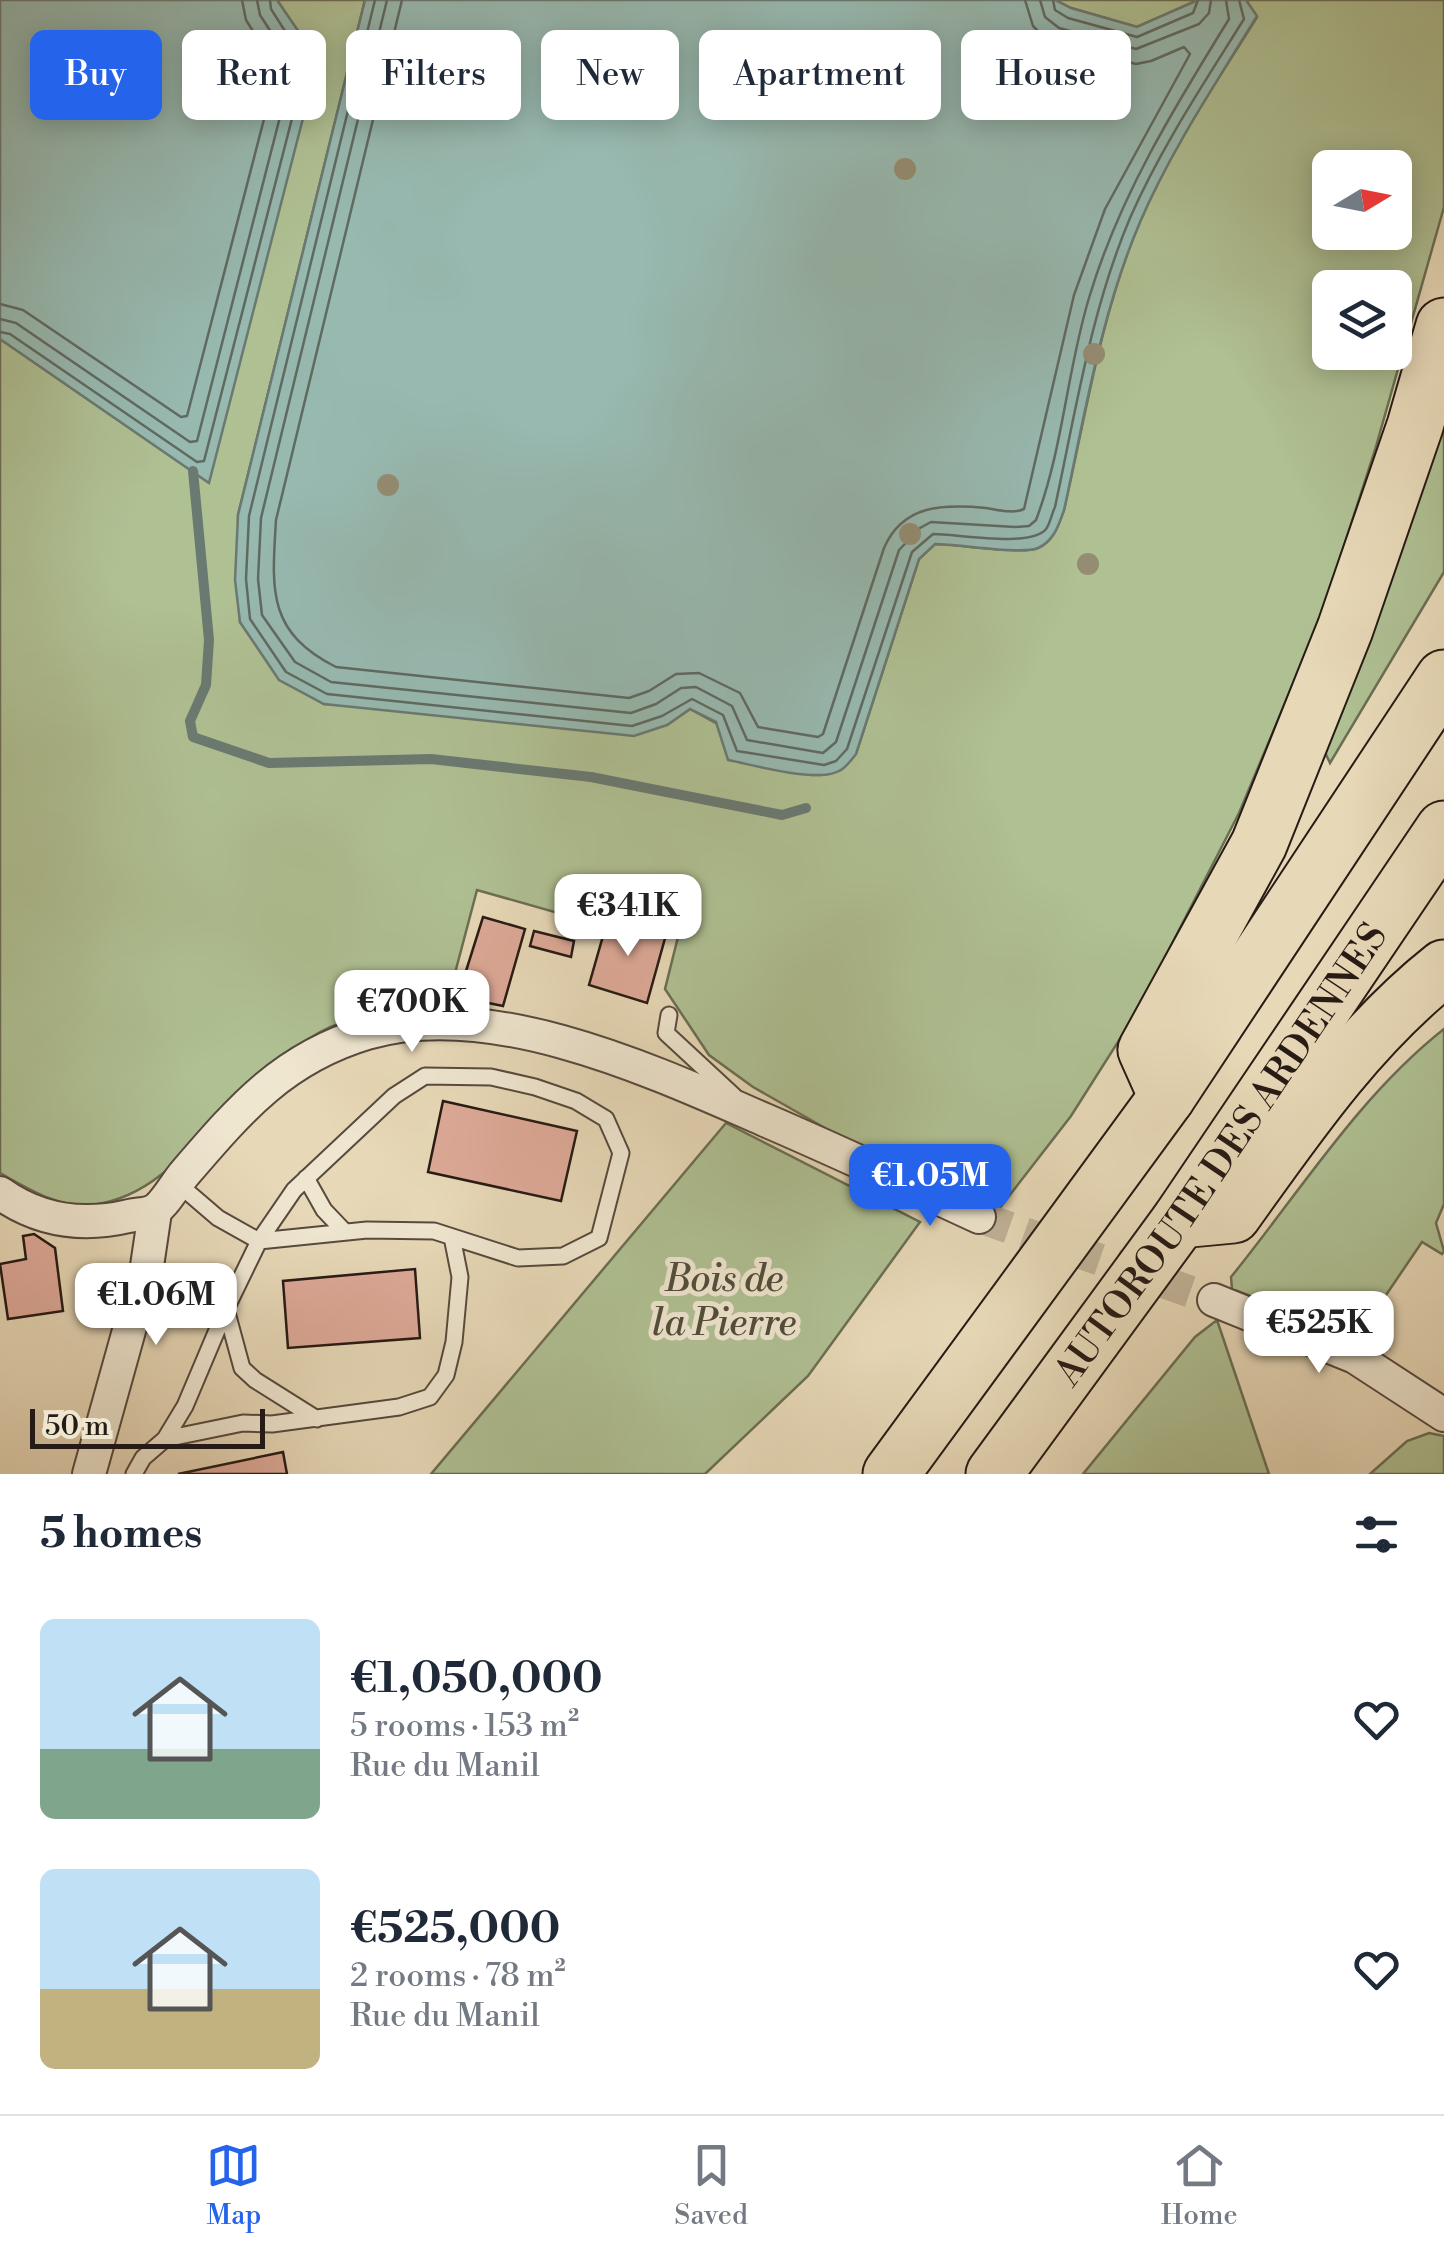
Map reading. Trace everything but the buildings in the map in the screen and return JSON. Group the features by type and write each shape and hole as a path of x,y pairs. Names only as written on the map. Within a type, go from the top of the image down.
{"highway":[{"path":"1167,1097 1146,1050 1260,844 1345,629 1415,426 1444,326"},
{"name":"AUTOROUTE DES ARDENNES","path":"891,1474 1167,1097 1444,678"},
{"name":"AUTOROUTE DES ARDENNES","path":"994,1474 1180,1220 1444,829"},
{"path":"1180,1220 1233,1214 1342,1068 1444,968"}],"street":[{"path":"89,1474 147,1266 154,1212 250,1100 295,1064 364,1034 416,1023 475,1026 580,1046 660,1074 979,1217"},
{"path":"0,1193 26,1208 68,1222 100,1222 154,1212"},
{"path":"1214,1300 1355,1356 1444,1415"}],"lane":[{"path":"669,1015 666,1033 754,1115"},
{"path":"134,1474 142,1458 165,1439 185,1406 259,1241 294,1190 394,1096 425,1076 491,1078 536,1087 576,1101 606,1120 621,1153 599,1238 563,1256 518,1258 434,1231 345,1232 259,1241 218,1218 176,1182"},
{"path":"306,1178 324,1210 345,1232"},
{"path":"165,1439 244,1423 272,1424 399,1407 430,1397 446,1376 454,1342 460,1278 452,1236"},
{"path":"226,1309 242,1368 317,1419"}],"green space":[{"path":"277,0 365,0 358,30 346,30 346,77 238,515 240,622 279,679 324,704 667,725 690,709 811,775 831,773 856,754 919,559 935,544 1030,550 1044,545 1055,532 1064,510 1087,401 1126,257 1165,169 1257,17 1246,0 1444,0 1444,207 1412,320 1412,270 1312,270 1312,370 1398,370 1321,617 1239,813 1137,1012 1071,1116 999,1209 825,1128 753,1087 709,1055 665,989 683,917 602,896 593,923 477,890 446,1007 365,1017 334,1025 312,1037 257,1076 184,1154 143,1188 92,1205 68,1204 0,1173 0,339 208,482 302,120 326,120 326,30 297,30"},
{"path":"1055,0 1198,0 1137,27"},
{"path":"1444,382 1444,572 1330,763 1321,744"},
{"path":"1444,1029 1444,1204 1436,1223 1444,1251 1442,1254 1422,1242 1367,1323 1385,1336 1376,1341 1360,1337 1232,1289 1231,1277 1357,1115 1384,1084"},
{"name":"Bois de la Pierre","path":"726,1123 920,1222 808,1376 705,1474 431,1474"},
{"path":"1217,1320 1269,1474 1083,1474 1195,1337"},
{"path":"1429,1433 1444,1436 1444,1474 1370,1474 1407,1441"}],"water":[{"path":"0,0 277,0 298,30 182,30 182,120 303,120 209,483 0,339"},
{"path":"365,0 1055,0 1137,27 1198,0 1246,0 1257,16 1166,169 1126,257 1104,328 1064,510 1055,532 1044,545 1030,550 935,544 919,559 856,754 842,770 816,775 728,760 716,722 690,709 667,725 634,736 324,704 279,680 240,622 235,580 238,515 346,77 346,120 521,120 521,30 358,30"}],"waterway":[{"path":"193,471 209,640 206,685 190,721 193,737 269,763 431,759 591,777 782,815 806,808"}],"tunnel":[{"path":"979,1217 1214,1300"}]}
